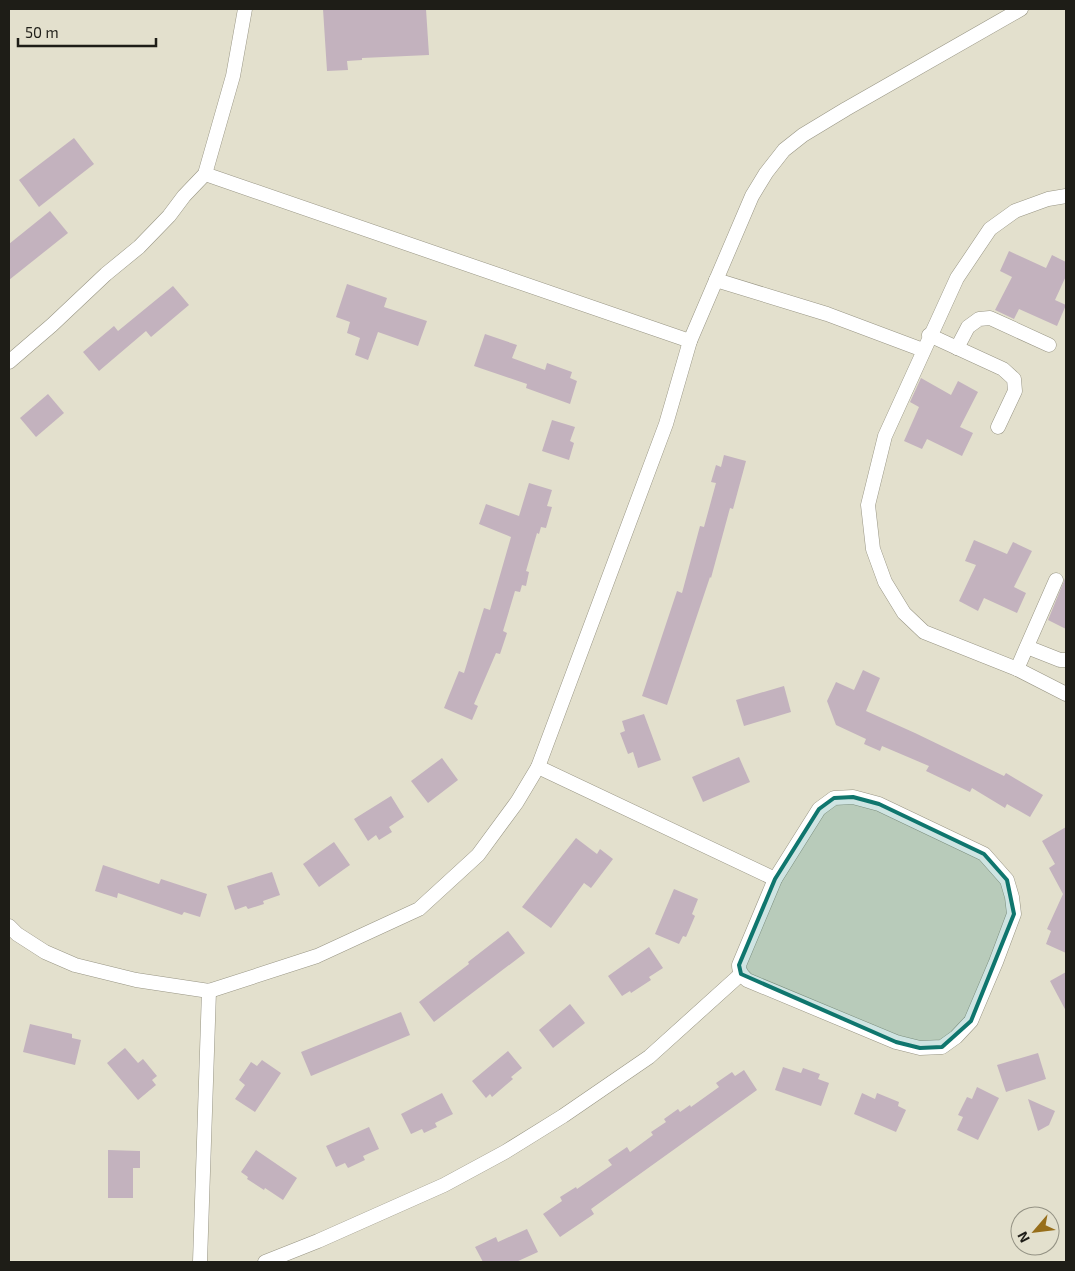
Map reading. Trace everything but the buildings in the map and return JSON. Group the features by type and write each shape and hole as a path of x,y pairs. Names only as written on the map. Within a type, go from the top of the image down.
{"street":[{"path":"9,362 106,274 139,247 205,174 233,76 245,9"},
{"path":"9,926 17,934 45,952 76,965 136,980 209,990 317,956 419,909 478,855 517,802 538,767 666,424 690,341 752,196 766,173 792,143 846,109 1021,9"},
{"path":"205,174 690,341"},
{"path":"1066,196 1048,199 1015,211 990,229 957,278 922,350 885,436 868,505 873,549 885,582 904,613 924,632 1018,669 1066,694"},
{"path":"716,280 827,314 922,350"},
{"path":"958,348 968,327 979,319 990,318 1049,345"},
{"path":"930,335 1004,368 1014,379 1015,390 998,426"},
{"path":"1018,669 1056,580"},
{"path":"1027,647 1060,660 1066,660"},
{"path":"538,767 775,879"},
{"path":"852,797 879,804 984,854 1007,880 1014,914 996,962 971,1021 956,1037 942,1047 920,1048 896,1042 747,980 741,974 739,965 775,879 819,809 834,798 852,797"},
{"path":"265,1262 318,1242 444,1185 505,1152 563,1116 649,1057 741,974"},
{"path":"200,1262 209,990"}],"highlighted area":[{"path":"853,797 879,804 984,854 1007,880 1014,914 971,1021 942,1047 920,1048 896,1042 741,974 739,965 775,879 819,809 834,798"}]}
